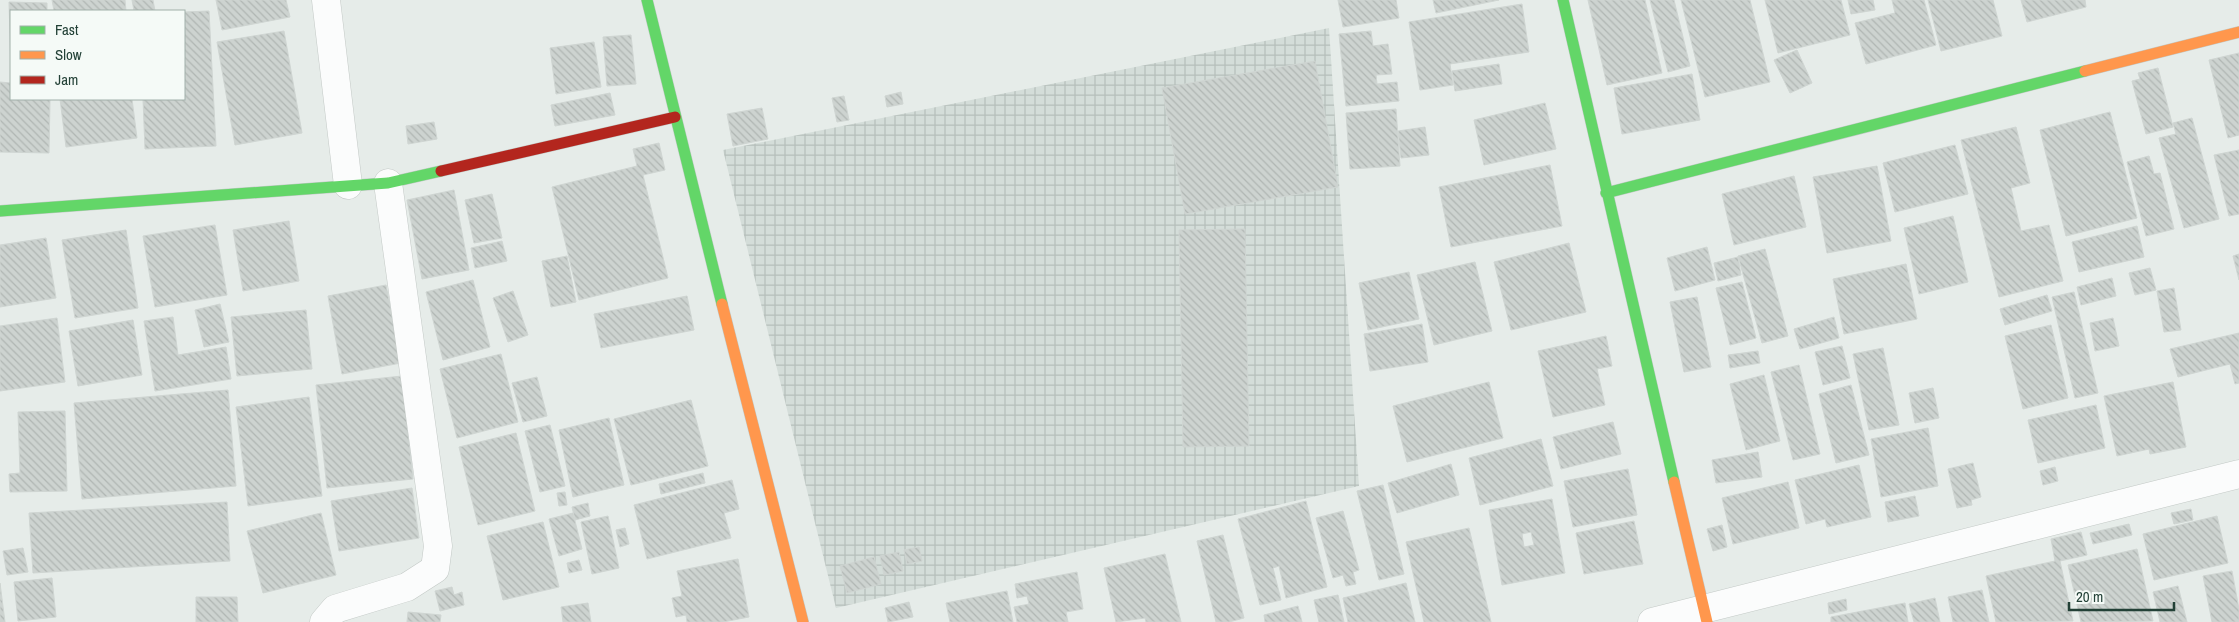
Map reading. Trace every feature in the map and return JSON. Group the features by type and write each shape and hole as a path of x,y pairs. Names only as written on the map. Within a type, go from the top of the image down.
{"street":[{"path":"326,0 348,185"},
{"path":"647,0 803,622"},
{"path":"1563,0 1606,193 1706,615"},
{"path":"1606,193 2239,32"},
{"path":"0,211 388,183 675,117"},
{"path":"324,622 335,609 407,587 435,569 438,546 388,183"},
{"path":"1652,622 1706,615 2239,474"}],"shaded area":[{"path":"1329,28 1359,486 836,608 723,150"}],"building":[{"path":"52,0 125,0 126,10 54,10"},
{"path":"132,0 153,0 155,10 134,10"},
{"path":"216,0 286,0 290,17 222,30"},
{"path":"1338,0 1396,0 1399,18 1343,27"},
{"path":"1433,0 1499,0 1436,13"},
{"path":"1588,0 1645,0 1662,73 1607,85"},
{"path":"1650,0 1674,0 1690,66 1668,72"},
{"path":"1681,0 1750,0 1770,82 1705,97"},
{"path":"1765,0 1841,0 1850,35 1778,53"},
{"path":"1848,0 1873,0 1875,10 1851,14"},
{"path":"1892,0 1924,0 1936,45 1866,64 1855,23 1895,13"},
{"path":"1928,0 1993,0 2002,36 1941,51"},
{"path":"2021,0 2085,0 2086,7 2027,22"},
{"path":"9,2 47,3 47,10 10,10 10,36"},
{"path":"1522,4 1529,52 1450,64 1453,85 1420,90 1409,22"},
{"path":"209,11 216,146 145,149 143,100 185,100 185,12"},
{"path":"284,31 302,133 235,145 217,42"},
{"path":"1371,31 1373,46 1388,44 1392,74 1376,75 1377,84 1397,82 1399,101 1346,106 1339,34"},
{"path":"631,35 636,84 607,86 603,37"},
{"path":"594,42 601,87 556,94 550,48"},
{"path":"1797,50 1812,83 1790,93 1774,60"},
{"path":"2239,53 2239,135 2228,138 2209,60"},
{"path":"1315,61 1338,187 1185,214 1162,88"},
{"path":"1499,64 1502,84 1455,91 1452,71"},
{"path":"2158,68 2173,127 2146,134 2132,81 2140,79 2138,73"},
{"path":"1692,74 1700,120 1622,134 1614,88"},
{"path":"0,82 10,83 10,100 50,100 49,153 0,152"},
{"path":"901,92 903,104 887,107 885,96"},
{"path":"610,93 615,115 555,126 551,105"},
{"path":"844,96 849,120 837,122 832,98"},
{"path":"60,100 132,100 137,138 66,147"},
{"path":"1545,103 1556,149 1484,165 1474,120"},
{"path":"762,108 768,139 733,146 727,114"},
{"path":"1396,109 1400,166 1350,169 1346,113"},
{"path":"2110,112 2137,218 2066,236 2040,130"},
{"path":"2192,118 2219,219 2184,228 2159,138 2176,134 2173,123"},
{"path":"434,122 437,139 408,144 406,126"},
{"path":"1425,127 1429,155 1401,158 1398,131"},
{"path":"2016,127 2030,183 2011,188 2021,231 2049,225 2063,281 1999,297 1961,140"},
{"path":"659,143 665,170 643,175 668,278 579,300 552,187 637,166 633,149"},
{"path":"1955,145 1968,194 1895,212 1883,163"},
{"path":"2239,150 2239,214 2229,216 2214,155"},
{"path":"2149,156 2154,174 2160,173 2174,229 2146,236 2127,162"},
{"path":"1550,165 1562,226 1451,247 1439,187"},
{"path":"1877,166 1891,241 1827,253 1813,177"},
{"path":"1794,176 1806,227 1734,245 1722,194"},
{"path":"454,190 469,270 422,279 407,200"},
{"path":"492,194 502,238 474,243 465,200"},
{"path":"1953,216 1968,282 1919,294 1904,228"},
{"path":"289,221 299,281 243,291 233,230"},
{"path":"215,225 227,295 155,307 143,236"},
{"path":"2137,226 2144,257 2079,272 2072,242"},
{"path":"1245,229 1249,446 1183,447 1179,230"},
{"path":"126,230 138,308 75,318 62,240"},
{"path":"46,238 56,298 0,307 0,245"},
{"path":"502,241 507,261 475,268 471,248"},
{"path":"1569,243 1586,312 1511,330 1494,262"},
{"path":"1707,247 1715,280 1675,291 1667,258"},
{"path":"1765,249 1788,336 1762,343 1738,256"},
{"path":"2239,254 2239,280 2233,256"},
{"path":"567,256 576,302 551,307 542,261"},
{"path":"1738,257 1741,275 1718,281 1714,263"},
{"path":"1475,262 1492,331 1434,345 1417,275"},
{"path":"1906,264 1917,319 1844,334 1833,279"},
{"path":"2150,268 2156,290 2135,295 2129,273"},
{"path":"1409,272 1419,319 1368,330 1359,283"},
{"path":"2112,278 2116,296 2081,305 2077,287"},
{"path":"473,280 490,347 443,360 426,292"},
{"path":"1742,282 1756,338 1730,345 1716,288"},
{"path":"386,285 401,363 342,374 328,296"},
{"path":"2174,288 2181,330 2164,332 2157,291"},
{"path":"513,291 528,335 508,342 493,298"},
{"path":"2074,292 2098,393 2075,398 2052,297"},
{"path":"2047,295 2052,311 2005,325 2000,309"},
{"path":"687,296 694,330 601,348 594,314"},
{"path":"1697,297 1711,367 1684,372 1670,302"},
{"path":"220,304 229,342 204,347 195,310"},
{"path":"306,310 312,369 237,376 231,317"},
{"path":"173,317 178,355 226,347 231,379 155,391 144,321"},
{"path":"1834,317 1839,338 1800,349 1794,329"},
{"path":"57,318 65,382 0,391 0,326"},
{"path":"2113,318 2119,346 2095,351 2090,323"},
{"path":"133,320 142,375 78,386 69,331"},
{"path":"1422,324 1428,362 1370,371 1364,334"},
{"path":"2051,325 2068,398 2023,409 2005,336"},
{"path":"2239,333 2239,383 2235,384 2230,364 2178,377 2170,349"},
{"path":"1606,336 1612,366 1597,369 1605,405 1553,417 1538,351"},
{"path":"1842,346 1850,378 1823,385 1815,352"},
{"path":"1883,348 1899,425 1869,430 1853,354"},
{"path":"1758,351 1760,363 1730,368 1728,355"},
{"path":"501,354 518,422 457,438 440,369"},
{"path":"1799,365 1820,454 1793,460 1771,372"},
{"path":"1764,375 1780,441 1746,450 1730,384"},
{"path":"402,376 413,479 327,488 316,385"},
{"path":"537,377 547,416 523,422 512,383"},
{"path":"1489,382 1503,438 1407,462 1393,406"},
{"path":"2173,382 2186,447 2150,454 2149,449 2117,456 2104,396"},
{"path":"1851,385 1869,455 1836,463 1819,394"},
{"path":"1933,388 1939,418 1915,423 1909,393"},
{"path":"228,390 236,486 82,499 74,403"},
{"path":"309,397 322,496 248,506 236,407"},
{"path":"691,400 708,466 631,485 614,419"},
{"path":"2096,405 2105,448 2038,463 2028,420"},
{"path":"65,411 67,491 10,492 9,474 20,473 18,412"},
{"path":"609,418 624,485 573,497 559,430"},
{"path":"1613,422 1621,454 1561,469 1553,437"},
{"path":"550,425 565,486 540,492 525,431"},
{"path":"1928,428 1938,486 1881,497 1871,439"},
{"path":"516,433 535,511 478,525 459,447"},
{"path":"1541,439 1553,486 1480,505 1469,458"},
{"path":"1758,452 1762,477 1716,483 1712,460"},
{"path":"1973,463 1981,497 1971,500 1972,505 1957,508 1948,469"},
{"path":"1451,464 1459,495 1397,513 1388,483"},
{"path":"1859,465 1871,517 1827,527 1825,519 1806,524 1795,480"},
{"path":"2055,467 2058,481 2043,485 2040,471"},
{"path":"1628,469 1637,515 1573,527 1564,481"},
{"path":"703,473 705,483 661,494 659,484"},
{"path":"732,480 739,509 724,513 731,538 647,559 634,505"},
{"path":"1788,482 1799,528 1733,544 1722,498"},
{"path":"1383,485 1404,574 1379,580 1357,491"},
{"path":"412,488 419,538 339,551 331,501"},
{"path":"565,492 567,505 559,506 557,493"},
{"path":"1915,496 1919,516 1888,522 1885,502"},
{"path":"1552,499 1565,573 1502,585 1489,510","holes":["1531,532 1534,545 1524,547 1522,534"]},
{"path":"1306,501 1327,587 1286,598 1279,566 1273,568 1281,600 1260,605 1238,519"},
{"path":"227,502 230,561 33,573 29,513"},
{"path":"588,503 590,516 575,520 572,507"},
{"path":"2191,509 2193,520 2174,524 2171,513"},
{"path":"1343,511 1359,570 1353,572 1356,584 1346,586 1343,575 1333,578 1316,518"},
{"path":"321,513 336,575 263,593 247,531"},
{"path":"573,513 582,549 559,556 549,519"},
{"path":"608,516 619,568 592,574 581,522"},
{"path":"2217,516 2228,563 2154,580 2143,534"},
{"path":"1634,521 1643,564 1584,574 1576,533"},
{"path":"543,522 559,587 503,600 487,536"},
{"path":"2129,524 2132,535 2093,544 2090,533"},
{"path":"1722,525 1727,547 1713,551 1707,529"},
{"path":"625,528 629,544 620,547 616,530"},
{"path":"1469,528 1491,622 1424,622 1406,542"},
{"path":"2081,532 2087,555 2060,561 2073,621 1996,622 1986,576 2055,561 2051,539"},
{"path":"1223,535 1244,618 1229,622 1216,622 1197,541"},
{"path":"919,547 922,561 907,564 904,550"},
{"path":"23,548 28,572 7,575 3,551"},
{"path":"2137,549 2153,621 2081,622 2068,565"},
{"path":"899,552 903,571 884,575 880,556"},
{"path":"1165,554 1181,622 1146,622 1145,618 1116,622 1104,568"},
{"path":"874,557 881,584 847,593 840,566"},
{"path":"738,559 749,617 723,622 687,622 686,615 676,617 672,598 682,596 677,571"},
{"path":"579,560 582,570 569,573 567,563"},
{"path":"2232,571 2239,609 2239,622 2212,622 2203,576"},
{"path":"1077,572 1083,609 1066,612 1068,622 1017,622 1014,607 1029,604 1027,596 1017,598 1015,584"},
{"path":"52,578 56,617 18,621 14,582"},
{"path":"0,583 5,622 0,622"},
{"path":"1406,583 1415,622 1348,622 1343,598"},
{"path":"2178,586 2187,622 2160,622 2153,592"},
{"path":"452,587 454,595 462,592 464,605 440,611 435,591"},
{"path":"1982,590 1989,622 1953,622 1948,597"},
{"path":"1007,591 1013,622 950,622 946,603"},
{"path":"1338,595 1344,622 1319,622 1314,600"},
{"path":"196,597 237,597 238,622 196,622"},
{"path":"1935,598 1940,622 1914,622 1909,604"},
{"path":"1846,599 1847,610 1829,614 1828,603"},
{"path":"909,602 913,617 888,622 885,608"},
{"path":"588,603 591,622 563,622 561,607"},
{"path":"1905,603 1908,622 1831,622 1831,617"},
{"path":"1298,606 1302,622 1265,622 1264,615"},
{"path":"408,612 441,615 440,622 407,622"}],"traffic: fast":[{"path":"647,0 722,304"},
{"path":"1563,0 1674,482"},
{"path":"1606,193 2085,71"},
{"path":"0,211 388,183 441,171"}],"traffic: slow":[{"path":"2085,71 2239,32"},
{"path":"722,304 803,622"},
{"path":"1674,482 1707,622"}],"traffic: jam":[{"path":"441,171 675,117"}]}
